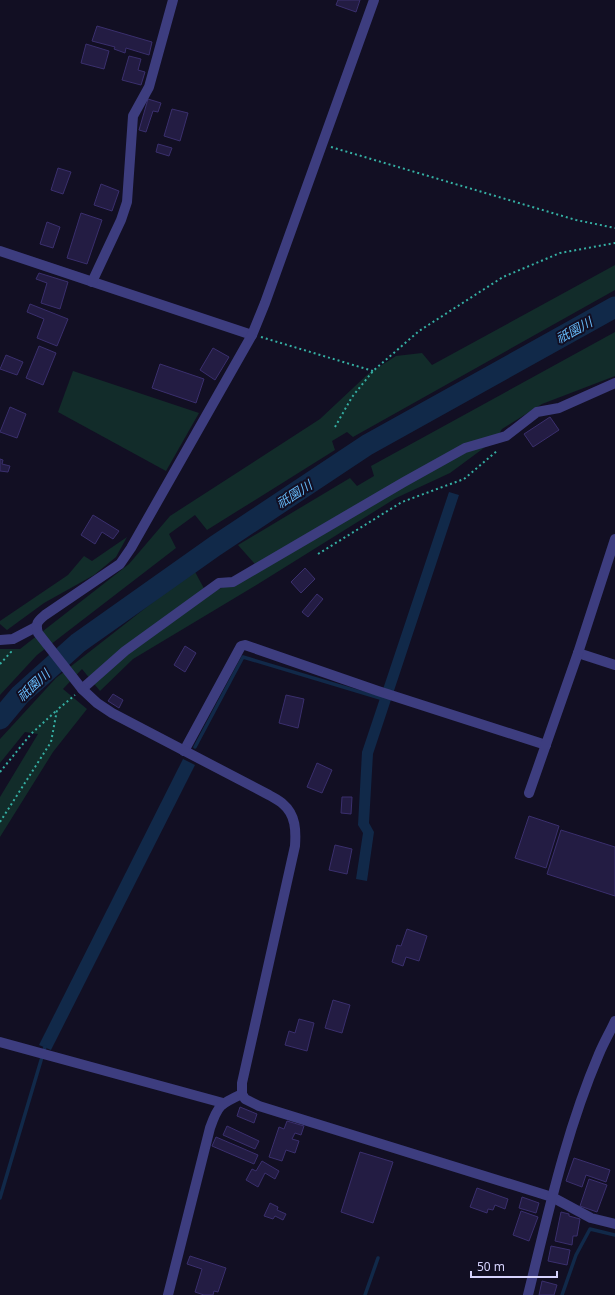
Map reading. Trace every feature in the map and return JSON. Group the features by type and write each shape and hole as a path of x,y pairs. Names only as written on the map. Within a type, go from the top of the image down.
{"street":[{"path":"92,282 121,220 127,202 134,116 149,87 173,0"},
{"path":"374,0 265,303 252,334 131,548 120,564 45,615 38,622 37,630 82,689 97,703 112,713 269,795 283,804 291,813 296,828 295,846 242,1082 242,1094 245,1098 259,1106 552,1197 592,1218 615,1224"},
{"path":"0,251 252,334"},
{"path":"82,689 125,650 219,583 233,582 465,448 506,436 537,412 558,408 615,383"},
{"path":"529,794 578,653 615,539"},
{"path":"0,640 13,639 37,630"},
{"path":"184,751 241,646 245,645 378,691 546,745"},
{"path":"578,653 615,665"},
{"path":"528,1295 552,1197 573,1122 599,1053 615,1021"},
{"path":"0,1042 223,1103"},
{"path":"168,1295 210,1128 215,1114 223,1103 242,1094"}],"path":[{"path":"322,144 576,220 615,228"},
{"path":"335,427 352,397 373,371 419,331 503,277 560,254 615,243"},
{"path":"252,334 373,371"},
{"path":"318,554 402,502 464,479 503,446 506,436"},
{"path":"0,664 10,652 13,639"},
{"path":"0,772 31,734 82,689"},
{"path":"0,822 51,742 57,710"}],"green space":[{"path":"615,265 615,290 353,437 347,432 332,441 335,450 207,530 195,515 169,534 176,548 37,655 0,695 0,649 20,649 129,564 170,516 320,419 368,374 396,356 422,353 432,365"},
{"path":"615,332 615,376 542,404 502,429 496,439 450,473 396,498 258,584 133,659 100,691 82,669 63,689 87,709 53,752 0,837 0,797 38,734 25,732 0,763 0,739 56,678 194,570 207,594 261,571 238,545 350,478 357,486 374,476 371,466"},
{"path":"73,371 199,413 166,471 58,412"},
{"path":"127,537 116,557 94,575 44,603 7,630 0,624 0,621 68,575 84,556 92,561"}],"water":[{"path":"449,492 459,495 373,754 369,823 374,832 367,881 356,879 363,833 358,825 362,752"},
{"path":"183,759 195,765 51,1050 39,1045"}],"building":[{"path":"338,0 360,0 356,12 336,5"},
{"path":"97,26 152,42 149,55 126,48 125,53 114,49 115,47 92,41"},
{"path":"86,44 109,51 104,69 81,63"},
{"path":"129,56 141,59 138,70 145,72 141,85 122,80"},
{"path":"148,99 161,103 158,112 153,111 146,132 139,130"},
{"path":"172,109 188,113 180,141 164,136"},
{"path":"158,144 172,148 169,156 156,152"},
{"path":"58,168 71,172 63,194 51,190"},
{"path":"101,184 119,191 112,211 94,205"},
{"path":"81,213 102,220 87,264 67,258"},
{"path":"47,222 60,227 53,248 40,244"},
{"path":"39,273 68,282 60,309 41,303 47,283 36,279"},
{"path":"30,304 68,319 57,346 37,338 44,319 27,312"},
{"path":"39,346 56,353 43,385 26,378"},
{"path":"213,348 229,357 215,380 200,370"},
{"path":"6,355 23,362 17,375 0,369"},
{"path":"160,364 204,379 196,403 152,388"},
{"path":"10,407 26,414 17,438 0,432"},
{"path":"550,417 559,430 533,447 524,434"},
{"path":"0,459 3,460 2,464 10,466 8,472 0,471"},
{"path":"93,515 119,531 113,539 102,532 95,544 81,535"},
{"path":"305,568 315,579 301,593 291,582"},
{"path":"317,594 323,599 308,617 302,612"},
{"path":"185,646 196,653 185,672 174,665"},
{"path":"113,694 123,700 119,708 108,701"},
{"path":"286,695 304,699 298,728 279,723"},
{"path":"317,763 332,770 322,793 307,787"},
{"path":"342,797 352,797 351,814 341,813"},
{"path":"529,816 559,826 546,868 515,858"},
{"path":"561,830 615,847 615,896 547,874"},
{"path":"335,845 352,849 347,874 329,870"},
{"path":"407,929 427,936 419,961 406,957 403,966 392,962 397,945 401,946"},
{"path":"333,1000 350,1005 342,1033 325,1028"},
{"path":"299,1019 314,1023 307,1051 285,1045 289,1031 295,1033"},
{"path":"240,1107 257,1114 254,1123 237,1116"},
{"path":"287,1121 304,1126 301,1135 295,1133 292,1139 299,1141 295,1153 286,1150 282,1161 269,1157 279,1127 284,1129"},
{"path":"227,1126 259,1141 255,1149 223,1135"},
{"path":"216,1137 258,1155 254,1164 212,1146"},
{"path":"360,1152 393,1162 373,1223 341,1212"},
{"path":"574,1158 610,1170 606,1182 586,1175 582,1187 566,1181"},
{"path":"262,1161 279,1171 275,1179 265,1173 258,1187 246,1180 252,1169 256,1171"},
{"path":"589,1179 607,1185 597,1212 580,1206"},
{"path":"477,1188 508,1199 505,1209 495,1205 493,1210 488,1209 487,1213 470,1207"},
{"path":"522,1197 539,1203 536,1213 519,1208"},
{"path":"270,1203 278,1207 277,1210 286,1214 283,1220 275,1216 273,1219 264,1216"},
{"path":"521,1211 538,1217 529,1241 513,1235"},
{"path":"561,1212 580,1219 577,1236 573,1236 572,1245 555,1241"},
{"path":"551,1246 570,1250 567,1265 548,1261"},
{"path":"190,1256 226,1268 218,1292 214,1291 213,1295 204,1295 195,1292 202,1269 187,1264"},
{"path":"542,1281 557,1285 554,1295 539,1295"}],"waterway":[{"name":"祇園川","path":"0,719 20,695 78,643 215,546 367,445 615,307"},
{"path":"195,747 243,657 380,698"},
{"path":"0,1198 45,1047"},
{"path":"562,1295 576,1255 590,1229 615,1235"},
{"path":"365,1295 378,1258"}]}
